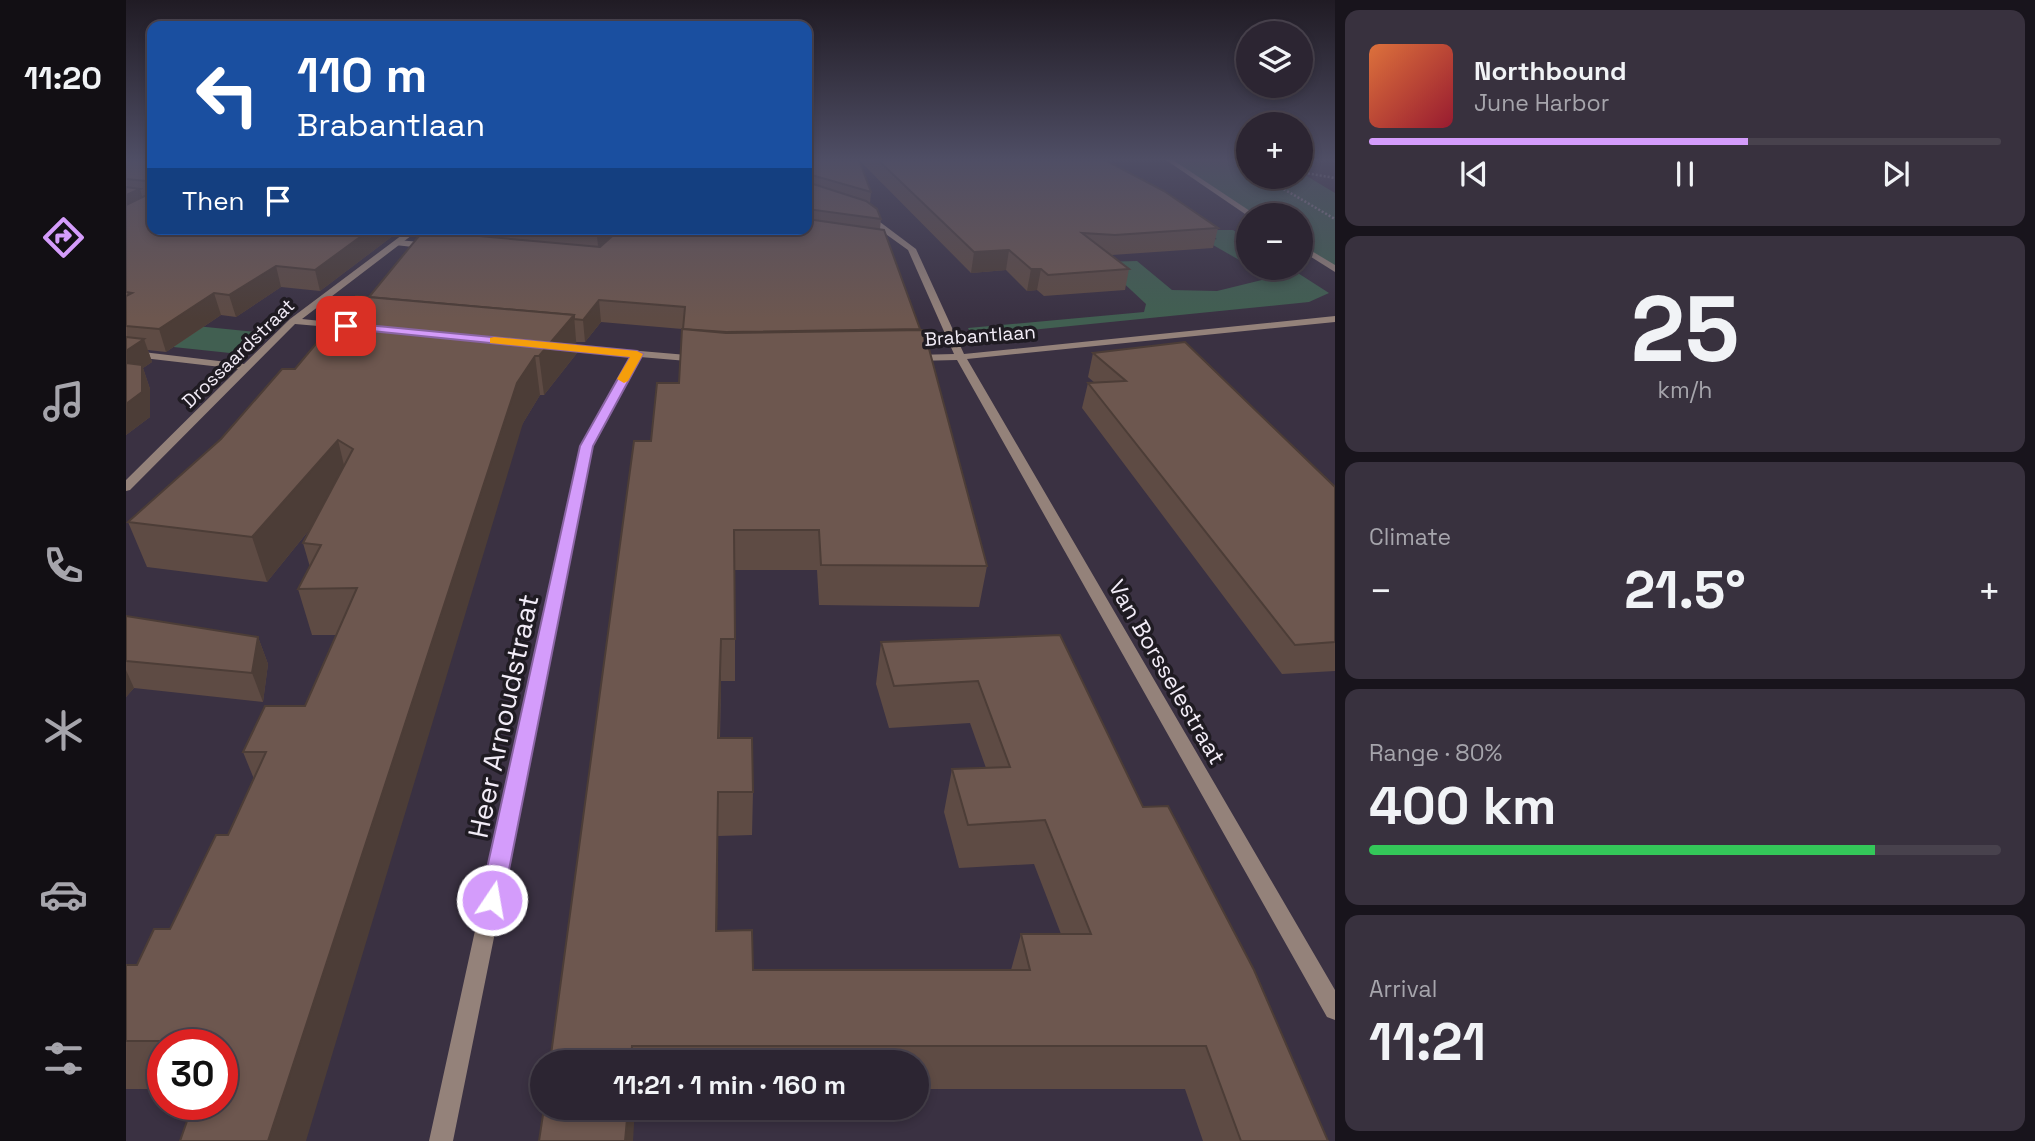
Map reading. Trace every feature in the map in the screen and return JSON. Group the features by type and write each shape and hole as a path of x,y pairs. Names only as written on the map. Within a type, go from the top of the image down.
{"street":[{"path":"860,213 869,216 912,249"},
{"name":"Drossaardstraat","path":"126,486 293,321 408,235"},
{"path":"398,243 439,247"},
{"path":"887,245 912,249"},
{"name":"Van Borsselestraat","path":"912,249 960,357 1335,1010"},
{"path":"1313,255 1335,269"},
{"name":"Brabantlaan","path":"905,358 960,357 1335,320"},
{"path":"293,321 362,328"},
{"path":"541,345 714,360"},
{"path":"126,354 246,367"},
{"name":"Heer Arnoudstraat","path":"441,1141 586,446 637,354"}],"green space":[{"path":"1313,213 1335,213 1335,267 1313,254"},
{"path":"1202,230 1236,232 1236,258 1206,241 1217,239"},
{"path":"1137,261 1172,290 1217,291 1262,280 1309,280 1329,293 1309,302 972,336 968,328 1144,312 1146,304 1101,262"},
{"path":"126,319 257,332 230,353 126,342"}],"building":[{"path":"126,213 147,213 147,235 363,235 315,270 276,266 229,295 214,293 159,329 126,326 126,296 132,293 126,292"},
{"path":"838,213 879,213 881,219"},
{"path":"934,213 1196,213 1218,228 1115,235 1082,233 1129,269 1048,275 1041,269 1031,269 1009,250 974,252"},
{"path":"812,220 884,230 920,329 726,332 683,329 685,307 599,300 583,320 574,319 574,315 369,297 420,235 467,235 600,247 613,235 812,235"},
{"path":"356,296 574,315 539,356 535,356 517,383 268,1141 180,1141 187,1120 238,1120 238,1029 147,1029 147,1041 126,1041 126,965 137,965 154,929 170,929 216,835 228,835 266,752 243,752 265,706 305,706 357,588 298,589 321,545 303,543 353,449 338,440 252,537 128,522 221,439 282,369 295,369"},
{"path":"682,329 726,333 924,330 987,566 821,565 819,530 734,530 735,639 721,639 718,738 752,738 753,792 718,792 716,931 752,930 753,970 1030,970 1021,934 1091,934 1045,820 968,825 952,769 1010,767 978,681 894,686 881,642 1060,635 1143,807 1168,806 1254,970 1328,1141 1241,1141 1206,1046 632,1046 632,1050 552,1050 634,441 651,441 657,383 679,383"},
{"path":"126,337 144,339 126,351"},
{"path":"1185,342 1335,487 1335,642 1295,645 1088,383 1126,381 1093,353"},
{"path":"126,363 142,365 142,392 126,404"},
{"path":"126,616 258,637 252,673 126,661"},
{"path":"542,1120 627,1120 625,1141 539,1141"}],"slow traffic":[{"path":"494,340 637,354 624,379"}],"route":[{"path":"346,326 637,354 586,446 492,900"}]}
